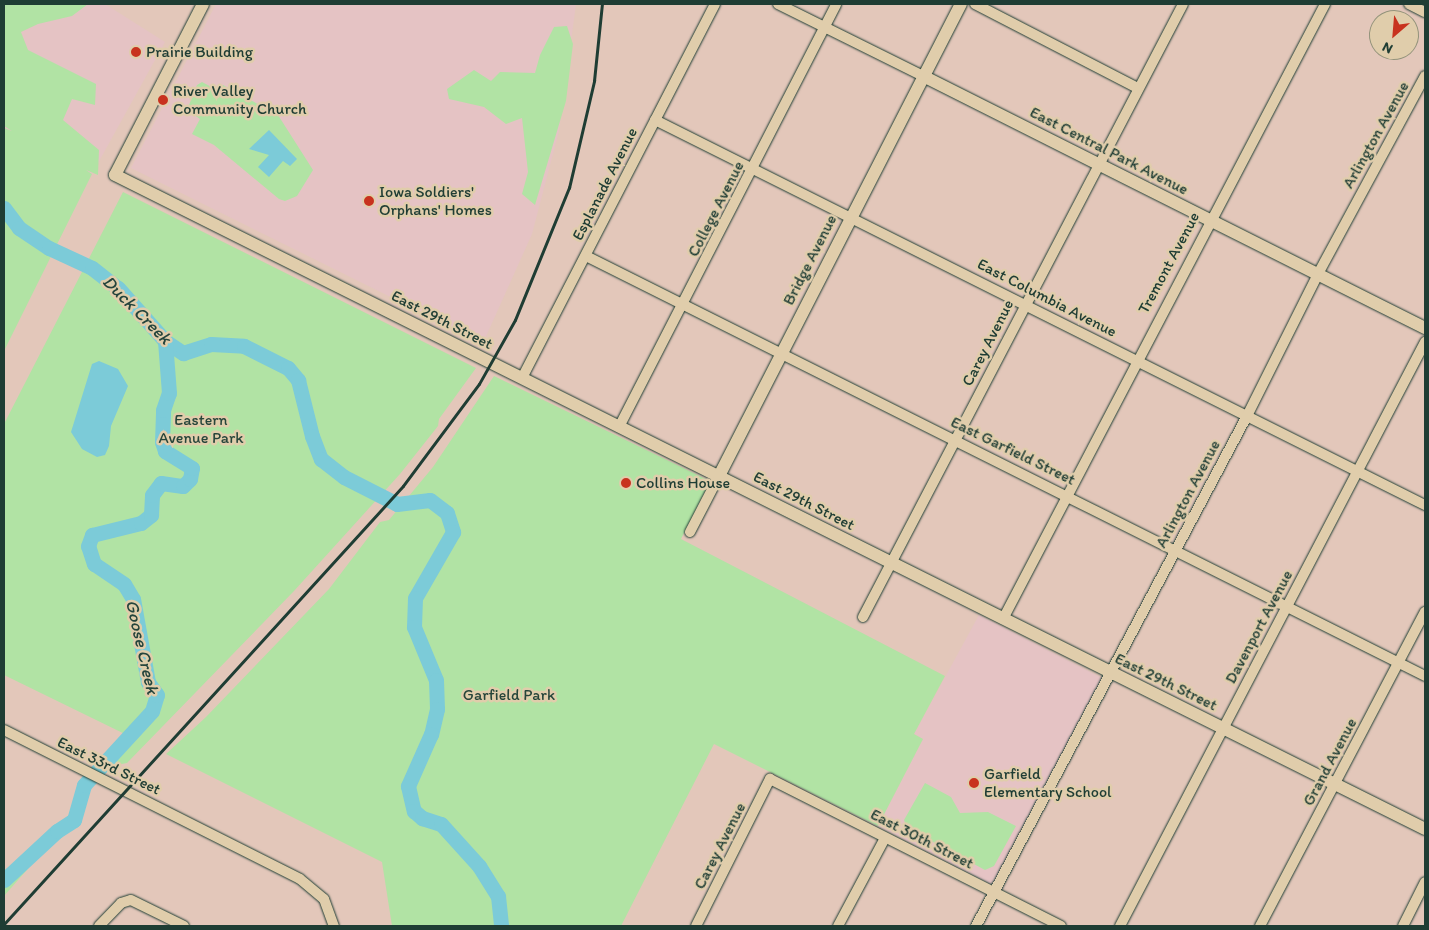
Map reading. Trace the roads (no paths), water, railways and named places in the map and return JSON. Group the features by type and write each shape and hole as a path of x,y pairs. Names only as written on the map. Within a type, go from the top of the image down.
{"street":[{"name":"East 29th Street","path":"203,4 115,175 1425,829"},
{"name":"Esplanade Avenue","path":"522,378 714,4"},
{"name":"East Central Park Avenue","path":"778,4 1425,328"},
{"name":"College Avenue","path":"619,427 684,305 836,4"},
{"name":"Bridge Avenue","path":"690,532 961,4"},
{"path":"976,4 1138,88"},
{"name":"Tremont Avenue","path":"1003,619 1136,360 1325,4"},
{"path":"1409,4 1425,12"},
{"name":"Carey Avenue","path":"863,617 1180,5"},
{"name":"Arlington Avenue","path":"976,926 1246,416 1318,274 1425,76"},
{"name":"East Columbia Avenue","path":"655,120 1026,303 1425,505"},
{"name":"East Garfield Street","path":"586,256 1068,495 1425,676"},
{"name":"Davenport Avenue","path":"1120,926 1425,342"},
{"name":"Grand Avenue","path":"1260,926 1425,612"},
{"name":"East 33rd Street","path":"4,730 300,879 324,899 334,926"},
{"name":"Carey Avenue","path":"696,926 770,779"},
{"name":"East 30th Street","path":"770,779 1060,926"},
{"path":"838,926 885,838"},
{"path":"1403,926 1425,882"},
{"path":"99,926 121,903 131,900 184,926"}],"water":[{"path":"269,130 297,159 290,166 283,161 269,177 258,167 269,155 249,149"},
{"path":"99,361 118,369 128,386 111,426 109,446 105,455 97,457 82,449 71,432 92,364"}],"waterway":[{"name":"Duck Creek","path":"4,208 19,228 49,248 92,268 118,288 165,341 183,353 211,344 244,346 288,368 298,380 312,436 321,459 344,477 397,504 430,500 447,513 453,532 415,598 414,627 436,680 437,709 431,734 408,786 414,811 422,818 441,824 479,866 498,896 501,926"},
{"name":"Goose Creek","path":"4,880 57,831 74,820 84,785 152,711 157,695 148,682 133,599 124,584 94,564 88,546 92,535 141,523 151,515 152,495 161,483 183,486 190,479 192,468 165,451 162,442 163,410 169,393 165,341"}],"railway":[{"path":"4,924 403,486 479,384 515,320 569,188 594,81 602,4"}],"place":[{"name":"Prairie Building","path":"136,52"},
{"name":"River Valley Community Church","path":"163,100"},
{"name":"Iowa Soldiers' Orphans' Homes","path":"369,201"},
{"name":"Collins House","path":"626,483"},
{"name":"Garfield Elementary School","path":"974,783"}],"park label":[{"name":"Eastern Avenue Park","path":"201,429"},
{"name":"Garfield Park","path":"509,695"}]}
